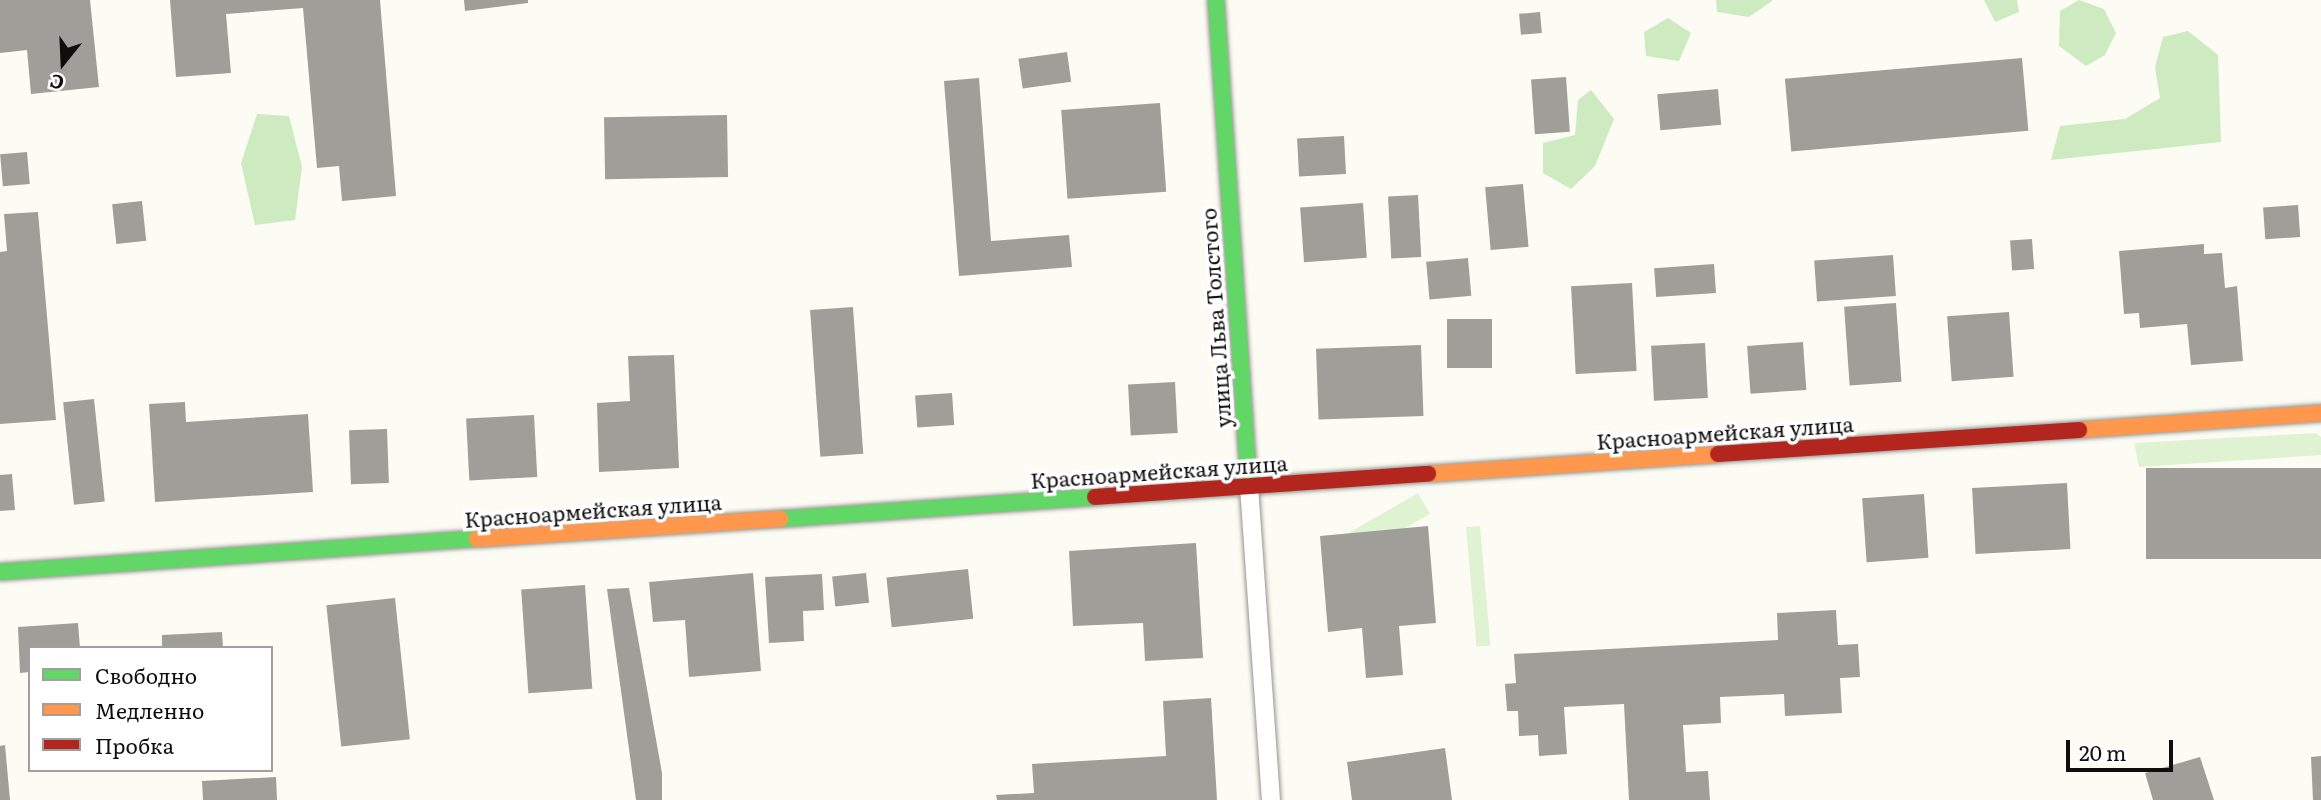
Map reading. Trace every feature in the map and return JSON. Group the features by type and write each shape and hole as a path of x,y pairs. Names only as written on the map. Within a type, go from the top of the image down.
{"street":[{"name":"улица Льва Толстого","path":"1216,0 1249,486"},
{"name":"Красноармейская улица","path":"0,572 2321,413"}],"lane":[{"name":"улица Льва Толстого","path":"1249,486 1272,800"}],"green space":[{"path":"1716,0 1772,1 1749,17 1717,12"},
{"path":"1984,0 2017,0 2019,12 1995,22"},
{"path":"2079,0 2104,9 2116,33 2105,55 2086,66 2059,46 2060,11"},
{"path":"1668,18 1691,33 1679,61 1646,56 1644,32"},
{"path":"2188,31 2218,55 2221,142 2051,160 2060,126 2125,119 2160,98 2155,67 2163,37"},
{"path":"1591,90 1614,119 1595,166 1571,189 1543,173 1543,143 1575,135 1578,100"},
{"path":"257,114 289,116 302,167 295,220 255,225 241,163"},
{"path":"2316,433 2321,437 2321,455 2139,467 2134,443"},
{"path":"1418,493 1430,514 1344,563 1332,542"},
{"path":"1480,526 1490,646 1477,647 1466,527"}],"building":[{"path":"0,0 90,0 99,87 31,94 27,50 0,53"},
{"path":"170,0 380,0 396,196 342,201 339,166 317,168 303,8 226,14 231,73 176,77"},
{"path":"464,0 528,0 528,3 465,11"},
{"path":"1540,12 1542,33 1521,35 1519,14"},
{"path":"1067,52 1071,82 1023,89 1018,59"},
{"path":"2022,58 2028,131 1791,151 1785,79"},
{"path":"1566,77 1570,132 1535,134 1531,79"},
{"path":"979,78 991,241 1069,235 1072,267 959,276 944,81"},
{"path":"1718,89 1721,125 1660,130 1657,94"},
{"path":"1160,103 1166,192 1067,199 1061,110"},
{"path":"727,115 728,177 605,179 604,117"},
{"path":"1344,136 1346,174 1299,176 1297,138"},
{"path":"27,152 30,184 3,186 0,154"},
{"path":"1523,184 1528,247 1491,250 1485,187"},
{"path":"1418,195 1421,257 1391,258 1388,197"},
{"path":"142,201 146,241 116,244 112,204"},
{"path":"1363,203 1367,258 1304,262 1300,207"},
{"path":"2298,205 2300,237 2265,239 2263,207"},
{"path":"38,212 56,420 0,424 0,252 7,251 4,214"},
{"path":"2032,239 2034,269 2012,270 2010,241"},
{"path":"2204,244 2204,254 2222,253 2225,288 2237,286 2243,361 2191,365 2187,324 2140,328 2139,313 2124,314 2119,251"},
{"path":"1893,255 1896,296 1817,301 1814,261"},
{"path":"1468,258 1471,296 1429,300 1426,262"},
{"path":"1714,264 1716,293 1656,297 1654,268"},
{"path":"1632,283 1637,371 1576,374 1571,286"},
{"path":"1896,303 1902,382 1850,385 1844,307"},
{"path":"853,307 863,454 820,457 810,310"},
{"path":"2009,312 2014,377 1952,381 1947,316"},
{"path":"1447,319 1492,319 1492,368 1447,368"},
{"path":"1803,342 1806,390 1750,394 1747,346"},
{"path":"1705,343 1708,398 1654,401 1651,346"},
{"path":"1421,345 1423,416 1319,420 1316,349"},
{"path":"674,355 679,468 599,472 597,403 630,401 628,356"},
{"path":"1175,382 1178,433 1131,435 1128,384"},
{"path":"952,393 954,425 917,428 915,396"},
{"path":"94,399 105,501 74,505 63,402"},
{"path":"185,402 186,422 308,414 313,492 155,502 149,404"},
{"path":"534,415 537,477 469,480 466,419"},
{"path":"387,429 389,483 351,484 349,430"},
{"path":"2146,468 2321,468 2321,559 2146,559"},
{"path":"12,474 15,510 0,511 0,475"},
{"path":"2067,483 2070,549 1976,554 1972,488"},
{"path":"1924,494 1928,558 1867,562 1862,498"},
{"path":"1428,526 1436,623 1399,626 1403,675 1366,678 1362,628 1328,632 1320,536"},
{"path":"1196,543 1203,658 1145,661 1143,623 1073,626 1069,551"},
{"path":"968,569 973,619 892,627 886,578"},
{"path":"753,573 761,671 689,677 685,620 653,622 649,582"},
{"path":"866,573 869,603 835,606 832,577"},
{"path":"822,574 824,610 803,611 804,641 769,643 765,577"},
{"path":"585,585 592,689 528,693 521,589"},
{"path":"629,588 662,773 662,800 636,800 607,589"},
{"path":"395,598 410,739 341,746 326,605"},
{"path":"1836,610 1838,645 1858,644 1860,677 1840,678 1842,713 1785,716 1784,694 1720,697 1721,723 1683,725 1686,772 1708,771 1710,800 1629,800 1624,704 1564,707 1567,754 1539,756 1538,735 1519,736 1518,711 1507,711 1505,684 1516,683 1514,654 1778,640 1777,613"},
{"path":"78,623 80,646 28,646 28,672 20,673 18,627"},
{"path":"222,632 223,646 162,646 162,635"},
{"path":"1211,698 1217,800 997,800 996,795 1034,793 1032,764 1166,756 1163,701"},
{"path":"5,745 10,800 0,800 0,746"},
{"path":"1445,748 1452,800 1352,800 1347,762"},
{"path":"2321,756 2321,800 2313,800 2311,757"},
{"path":"2200,757 2214,800 2153,800 2145,773"},
{"path":"276,777 277,800 203,800 202,781"}],"traffic: fast":[{"path":"1216,0 1249,486"},
{"path":"780,519 1095,497"},
{"path":"0,572 477,539"}],"traffic: slow":[{"path":"2079,430 2321,413"},
{"path":"1428,474 1718,454"},
{"path":"477,539 780,519"}],"traffic: jam":[{"path":"1718,454 2079,430"},
{"path":"1095,497 1428,474"}]}
